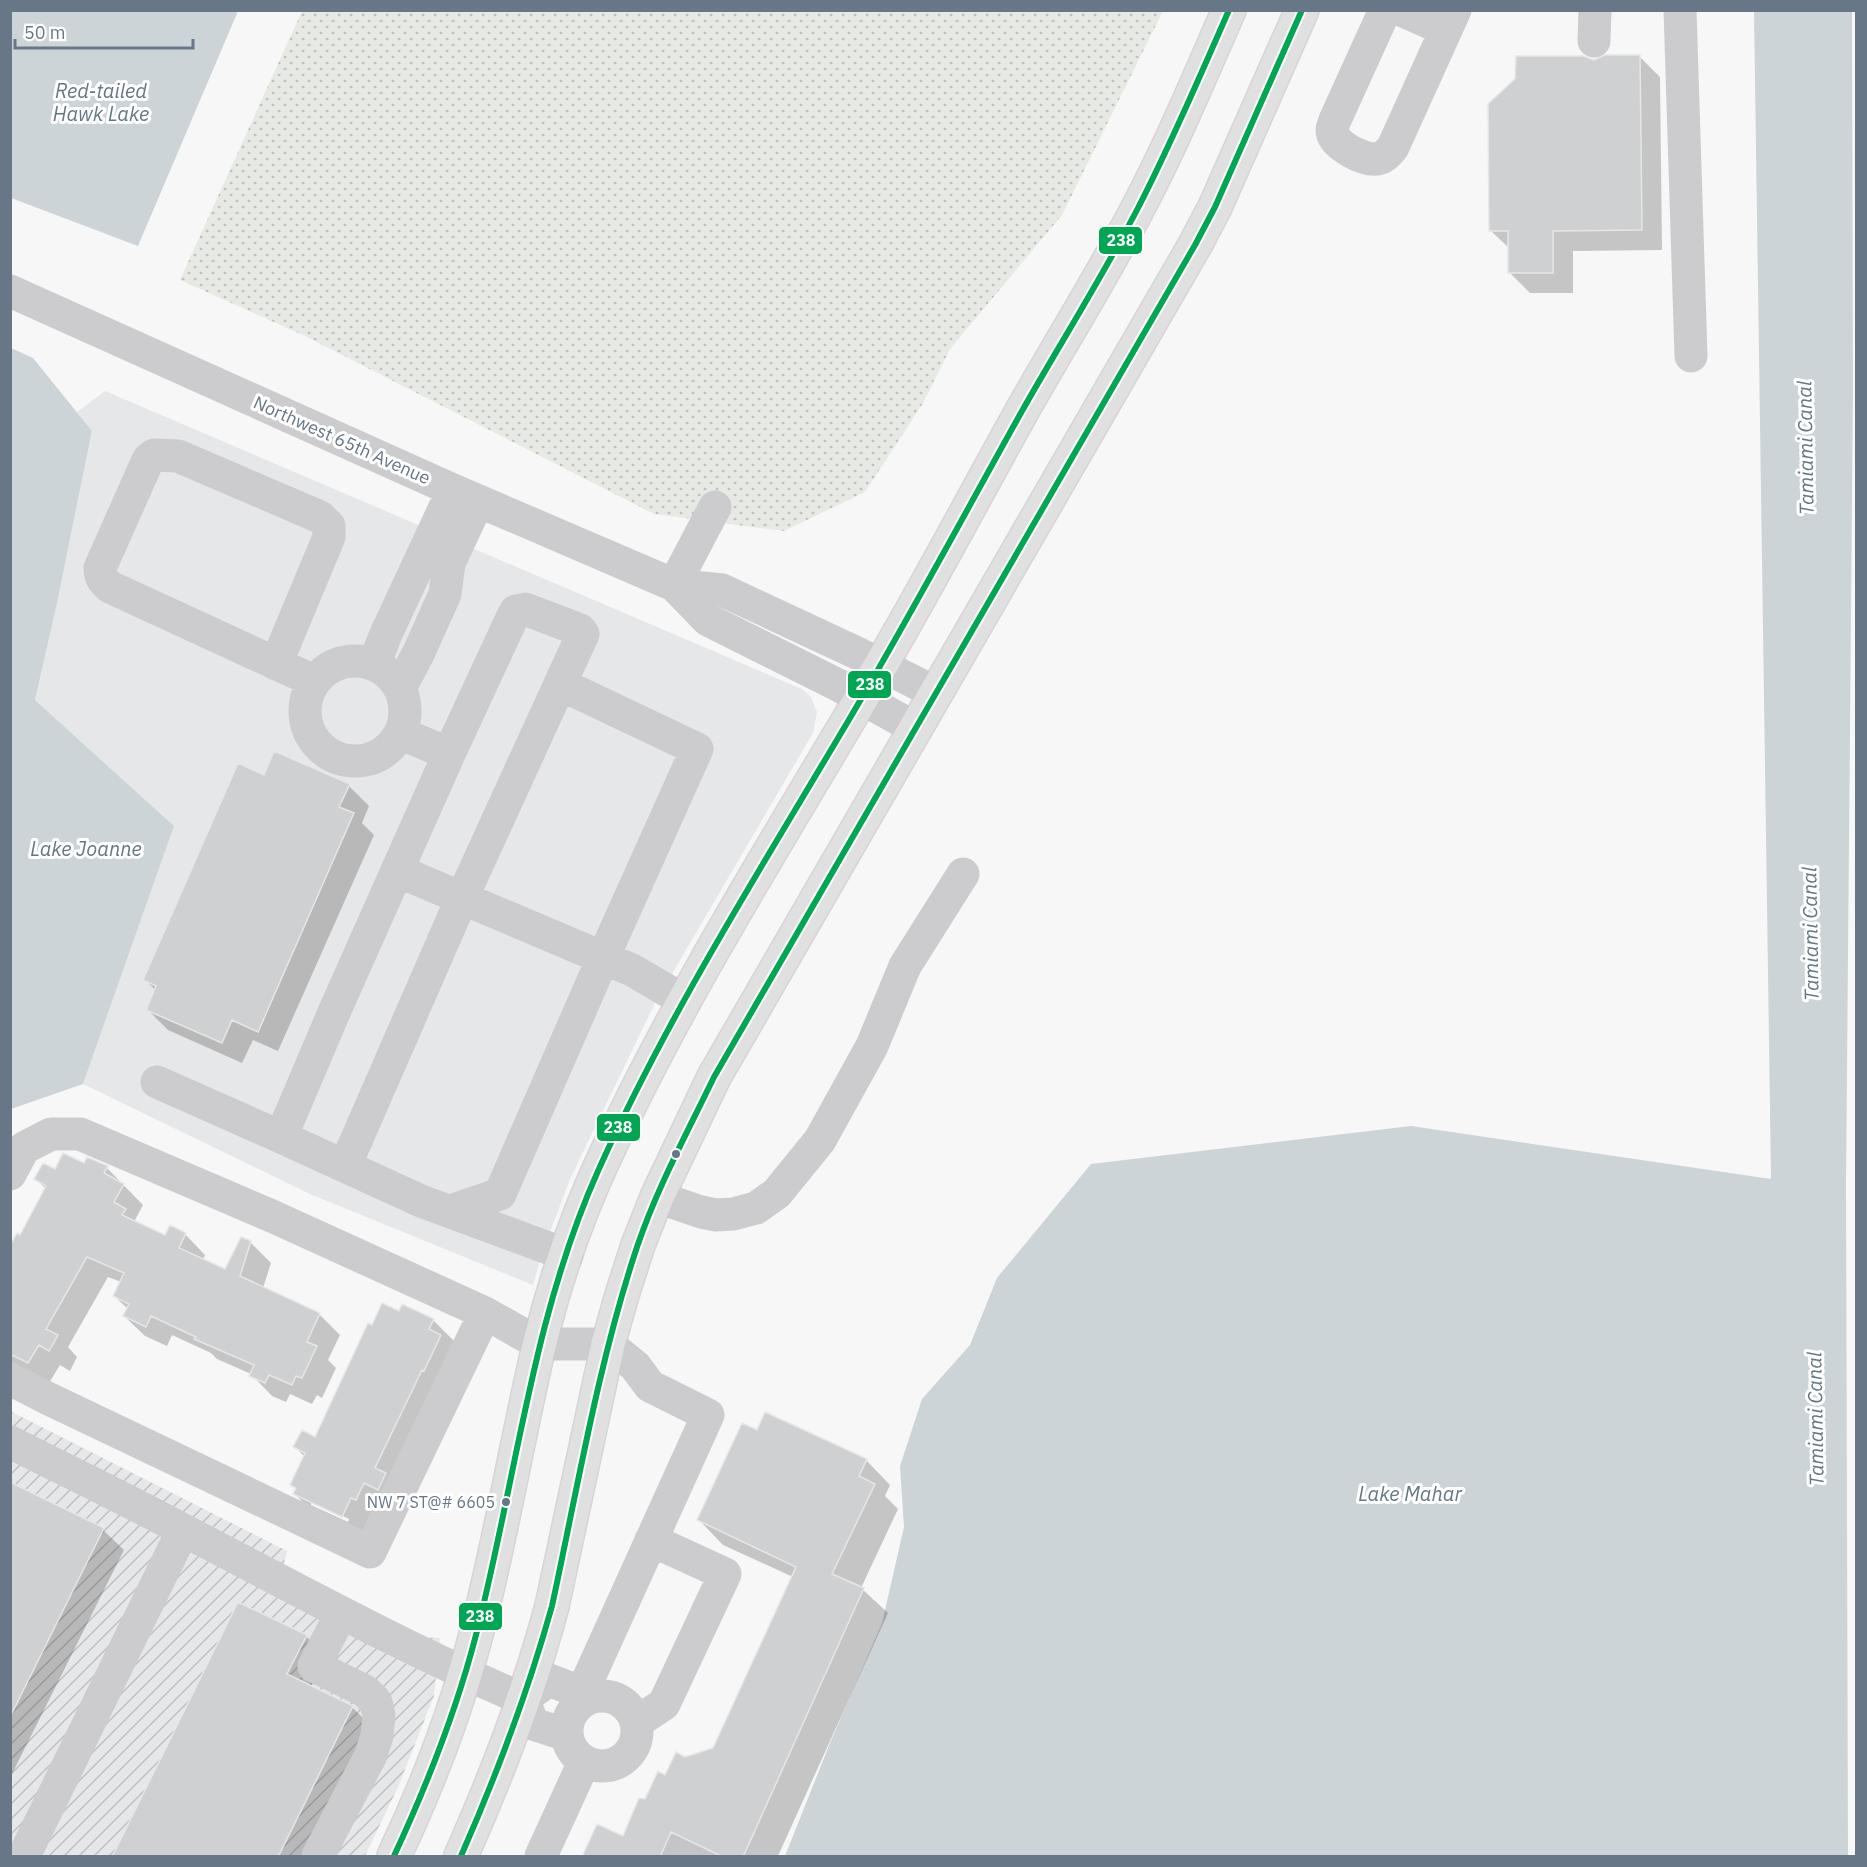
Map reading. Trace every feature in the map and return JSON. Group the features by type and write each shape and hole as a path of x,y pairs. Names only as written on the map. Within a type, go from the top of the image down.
{"main road":[{"path":"394,1857 434,1764 465,1675 499,1537 540,1344 567,1256 605,1156 685,1001 773,846 881,666 1138,208 1160,165 1229,10"},
{"path":"461,1857 504,1754 541,1645 552,1606 608,1344 634,1255 657,1197 714,1077 1195,245 1215,207 1302,10"}],"street":[{"path":"1384,10 1332,131 1336,141 1344,147 1369,158 1379,159 1393,147 1450,20 1401,10"},
{"path":"1680,10 1691,356"},
{"name":"Northwest 65th Avenue","path":"10,291 465,495 674,585 722,590 936,693"},
{"path":"276,664 329,537 329,526 320,517 178,456 154,455 148,460 100,568 100,576 110,587 276,664 314,681"},
{"path":"374,664 386,634 465,495"},
{"path":"400,688 445,594 449,563 465,495"},
{"path":"674,585 715,507"},
{"name":"Northwest 65th Avenue","path":"674,585 708,620 840,686 915,728"},
{"path":"281,1137 449,754 516,611 525,609 580,630 583,634 462,898 345,1166"},
{"path":"362,661 374,664 393,678 400,688 405,711 400,733 391,746 379,755 365,760 350,761 336,757 323,750 313,738 306,724 304,710 307,695 314,681 335,664 362,661"},
{"path":"450,1211 500,1194 697,749 560,684"},
{"path":"400,733 449,754"},
{"path":"398,871 632,970 685,1001"},
{"path":"657,1197 716,1215 734,1214 756,1208 777,1193 820,1140 872,1046 905,966 963,874"},
{"path":"157,1082 421,1201 567,1256"},
{"path":"10,1174 24,1148 51,1134 80,1134 274,1217 485,1313 540,1344 608,1344 635,1366 650,1386 708,1416 603,1647 587,1695 571,1716 567,1735 573,1750 584,1762 594,1766 614,1765 631,1752 636,1743 637,1722 632,1711 615,1698 587,1695 549,1680 523,1699"},
{"path":"10,1379 370,1552 485,1313"},
{"path":"10,1443 183,1530 341,1614 465,1675 523,1699 533,1724 567,1735"},
{"path":"24,1857 183,1530"},
{"path":"637,1722 664,1704 725,1574 651,1540"},
{"path":"318,1857 370,1757 377,1736 379,1716 376,1702 365,1691 314,1666 341,1614"},
{"path":"542,1857 584,1762"}],"shaded area":[{"path":"302,11 1163,11 1062,215 950,349 923,403 865,492 784,531 654,514 305,336 180,280"},
{"path":"105,391 802,689 811,697 817,712 813,733 656,1001 570,1179 541,1256 533,1285 310,1194 83,1084 174,826 35,700 92,432 77,412"},
{"path":"10,1411 287,1551 283,1567 421,1637 440,1638 434,1696 398,1787 365,1856 11,1856"}],"water":[{"name":"Red-tailed Hawk Lake","path":"10,11 238,11 138,246 11,198"},
{"name":"Lake Mahar","path":"1754,11 1852,11 1853,388 1846,1185 1848,1856 785,1856 830,1743 882,1623 904,1527 900,1466 922,1399 970,1345 997,1278 1091,1164 1411,1126 1771,1179"},
{"name":"Lake Joanne","path":"11,348 33,358 92,431 35,700 174,826 83,1084 11,1109"}],"building":[{"path":"1605,55 1640,55 1642,230 1553,231 1553,273 1508,273 1508,231 1489,231 1488,104 1515,79 1516,56 1583,56 1594,60"},
{"path":"274,751 350,784 339,807 354,813 258,1032 232,1020 222,1043 146,1010 156,986 143,980 238,763 264,775"},
{"path":"63,1153 84,1163 87,1157 108,1166 104,1173 124,1184 114,1202 126,1209 122,1215 165,1235 170,1225 186,1233 179,1248 225,1269 241,1237 251,1241 240,1276 320,1313 307,1342 317,1346 302,1378 296,1376 292,1385 269,1375 265,1383 249,1376 254,1365 194,1339 196,1337 151,1316 146,1327 123,1316 129,1304 113,1296 124,1273 87,1257 46,1329 58,1335 49,1351 39,1345 28,1363 10,1354 10,1246 17,1233 20,1235 46,1186 34,1179 43,1163 55,1169"},
{"path":"382,1303 399,1311 402,1304 434,1319 429,1329 441,1335 375,1468 386,1473 378,1490 364,1483 356,1500 351,1498 342,1517 293,1494 296,1488 290,1485 305,1453 293,1447 302,1430 315,1437 368,1323 372,1325"},
{"path":"765,1412 867,1459 859,1476 875,1484 832,1574 864,1588 743,1857 723,1857 671,1832 660,1857 582,1857 597,1824 623,1836 639,1798 645,1799 658,1771 665,1775 676,1752 685,1757 713,1748 796,1567 697,1520 742,1423 757,1430"},
{"path":"10,1482 104,1528 10,1717"},
{"path":"238,1602 307,1635 287,1674 353,1706 278,1857 112,1857"}],"transit line":[{"name":"238","path":"394,1856 440,1748 468,1664 490,1577 541,1342 575,1227 598,1171 625,1113 685,999 748,888 870,684 1125,232 1174,133 1229,10"},
{"name":"238","path":"461,1856 511,1732 543,1638 611,1336 637,1247 663,1182 714,1077 1195,245 1215,207 1302,10"}],"place":[{"name":"NW 7 ST@# 6605","path":"506,1502"}],"water label":[{"name":"Tamiami Canal","path":"1805,448"},
{"name":"Tamiami Canal","path":"1810,934"},
{"name":"Tamiami Canal","path":"1815,1419"}]}
